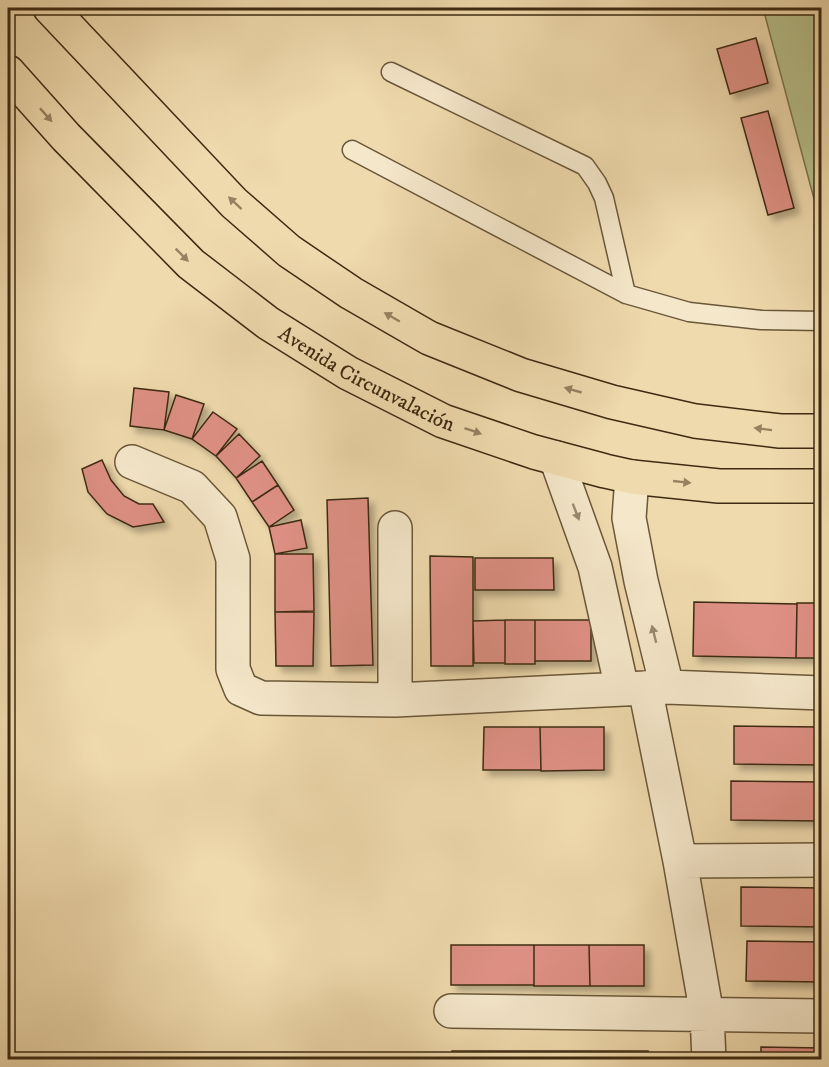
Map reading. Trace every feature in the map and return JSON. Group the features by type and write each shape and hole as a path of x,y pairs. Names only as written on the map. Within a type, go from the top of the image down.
{"highway":[{"path":"50,8 234,203 289,251 351,293 429,338 521,375 622,404 696,421 780,432 822,431"},
{"name":"Avenida Circunvalación","path":"8,72 66,137 191,264 268,323 348,373 443,421 534,453 632,477 719,486 822,486"}],"street":[{"path":"556,458 595,567 644,688"},
{"path":"132,462 192,487 220,517 233,559 233,669 241,689 261,698 395,700 644,688 822,693"},
{"path":"632,477 629,518 641,581 644,688 680,861 707,1015 709,1059"},
{"path":"395,528 395,700"},
{"path":"680,861 822,860"},
{"path":"451,1011 822,1016"}],"lane":[{"path":"391,72 585,166 604,198 626,294"},
{"path":"352,150 626,294 689,312 761,320 822,321"}],"green space":[{"path":"763,8 821,8 821,225"}],"building":[{"path":"756,38 768,83 730,94 717,49"},
{"path":"768,111 794,208 768,215 741,118"},
{"path":"134,388 169,392 164,430 130,426"},
{"path":"176,395 204,404 192,439 164,430"},
{"path":"213,412 237,429 216,456 192,439"},
{"path":"239,434 260,456 236,478 216,456"},
{"path":"102,460 111,480 124,496 139,504 153,504 164,522 133,527 107,514 88,492 82,469"},
{"path":"262,461 278,485 252,502 236,478"},
{"path":"278,485 294,510 269,527 252,502"},
{"path":"368,498 373,665 331,666 327,500"},
{"path":"301,520 307,548 275,554 269,527"},
{"path":"275,554 313,554 314,611 275,612"},
{"path":"430,556 473,557 473,666 431,666"},
{"path":"475,558 553,558 554,590 475,590"},
{"path":"694,602 797,604 796,658 693,656"},
{"path":"797,603 822,603 822,658 796,658"},
{"path":"275,612 314,612 313,666 276,666"},
{"path":"505,620 505,663 474,663 473,621"},
{"path":"505,620 535,620 535,664 505,664"},
{"path":"535,620 591,620 591,661 535,661"},
{"path":"734,726 822,727 822,765 734,764"},
{"path":"484,727 540,727 541,770 483,770"},
{"path":"540,727 604,727 604,770 541,771"},
{"path":"731,781 822,782 822,821 731,820"},
{"path":"741,887 822,888 822,927 741,926"},
{"path":"747,941 822,942 822,982 746,981"},
{"path":"451,945 534,945 534,985 451,985"},
{"path":"534,945 589,945 590,986 534,986"},
{"path":"589,945 644,945 644,986 590,986"},
{"path":"761,1047 822,1048 822,1060 761,1060"},
{"path":"452,1051 536,1051 536,1060 452,1060"},
{"path":"536,1051 591,1051 591,1060 536,1060"},
{"path":"591,1051 648,1051 648,1060 591,1060"}]}
